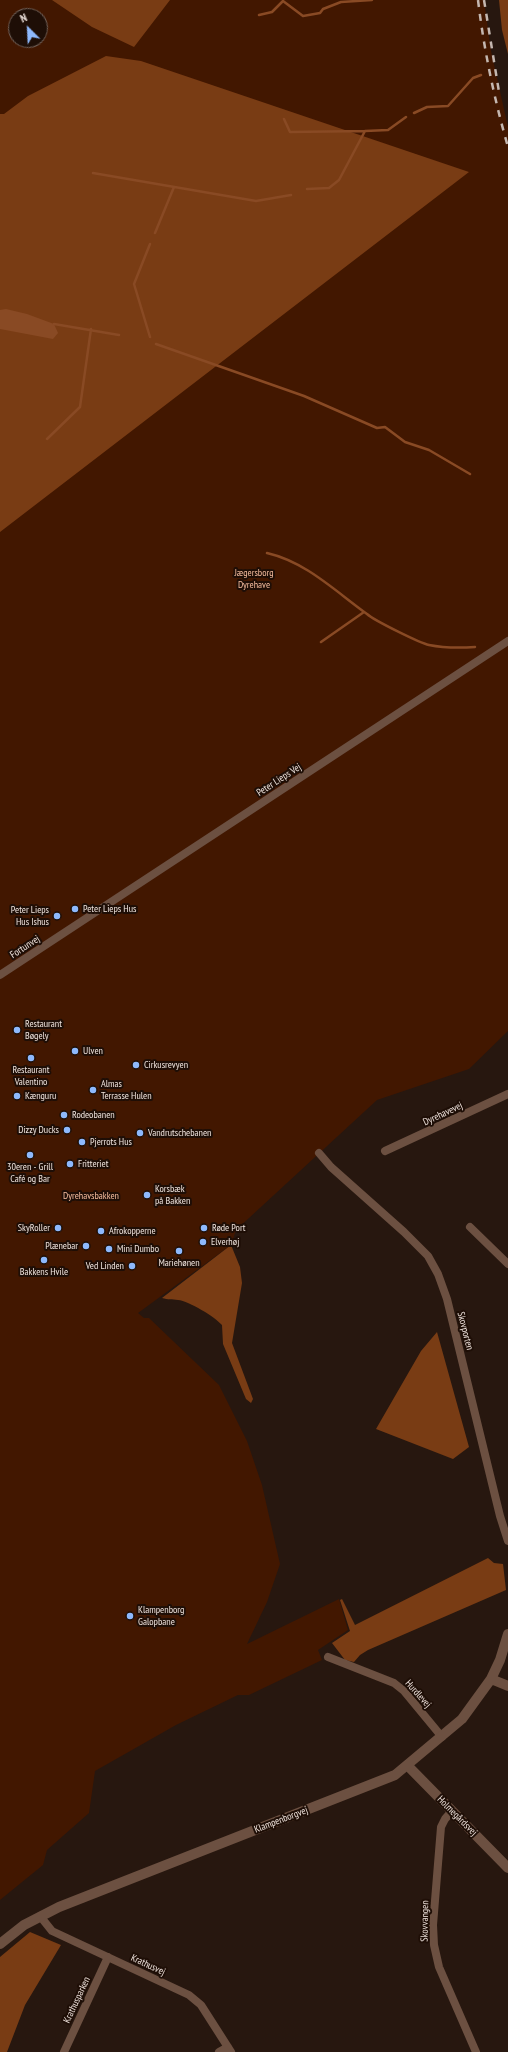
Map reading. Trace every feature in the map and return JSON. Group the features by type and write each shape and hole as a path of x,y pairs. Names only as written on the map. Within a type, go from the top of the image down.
{"street":[{"name":"Peter Lieps Vej","path":"60,935 508,641"},
{"name":"Fortunvej","path":"0,975 60,935"},
{"name":"Dyrehavevej","path":"385,1151 508,1094"},
{"name":"Skovporten","path":"319,1153 331,1167 423,1252 438,1274 447,1299 500,1516 508,1540"},
{"path":"470,1227 508,1264"},
{"name":"Klampenborgvej","path":"0,1944 24,1925 40,1916 384,1780 407,1765 462,1719 491,1680 500,1660 508,1634"},
{"name":"Hurdlevej","path":"328,1657 394,1683 404,1691 442,1737"},
{"path":"491,1680 508,1686"},
{"name":"Holmegårdsvej","path":"407,1765 508,1868"},
{"name":"Skovvangen","path":"452,1811 444,1819 441,1827 433,1925 434,1945 439,1967 476,2052"},
{"name":"Krathusvej","path":"40,1916 52,1931 189,1995 201,2005 229,2049"},
{"name":"Krathusparken","path":"64,2052 108,1957"},
{"path":"219,2052 229,2049"}],"green space":[{"name":"Jægersborg Dyrehave","path":"0,0 484,0 491,51 508,127 508,1031 469,1069 377,1100 236,1230 231,1245 138,1313 144,1318 149,1318 219,1385 247,1441 262,1485 280,1564 267,1602 247,1644 339,1599 348,1630 318,1650 322,1660 249,1695 238,1695 176,1725 95,1771 89,1813 47,1850 43,1865 0,1900"}],"shaded area":[{"path":"52,0 170,0 134,47 92,27"},
{"path":"499,0 508,0 508,54 502,30"},
{"path":"106,56 141,61 469,172 0,532 0,114 4,114 28,96"},
{"path":"6,309 27,314 54,324 58,333 53,339 0,329 0,310"},
{"path":"231,1245 240,1267 242,1283 232,1343 253,1399 251,1403 246,1399 223,1344 222,1325 208,1314 189,1303 162,1298"},
{"path":"437,1332 469,1447 453,1459 376,1429 421,1351"},
{"path":"488,1558 494,1563 503,1564 506,1590 368,1650 360,1655 354,1662 345,1660 332,1643 350,1631 340,1600 342,1599 355,1625"},
{"path":"30,1932 61,1945 25,2005 7,2052 0,2052 0,1957"}],"waterway":[{"path":"259,15 272,12 283,1 303,16 320,13 323,9 341,2 372,0"},
{"path":"414,113 427,107 448,106 473,78 481,75"},
{"path":"307,189 329,188 339,180 365,131 388,130 406,117"},
{"path":"284,119 290,132 365,131"},
{"path":"93,173 256,201 291,195"},
{"path":"155,233 174,187"},
{"path":"150,244 134,284 150,337"},
{"path":"54,324 119,335"},
{"path":"47,439 80,407 91,329"},
{"path":"156,344 304,396 377,428 385,427 405,442 429,450 470,474"},
{"path":"267,553 295,563 320,578 372,617 417,640 429,645 440,647 475,647"},
{"path":"321,642 364,612"}],"railway":[{"path":"478,0 490,74 508,147"},
{"path":"484,0 499,92"}],"place":[{"name":"Peter Lieps Hus","path":"75,909"},
{"name":"Peter Lieps Hus Ishus","path":"57,916"},
{"name":"Restaurant Bøgely","path":"17,1030"},
{"name":"Ulven","path":"75,1051"},
{"name":"Restaurant Valentino","path":"31,1058"},
{"name":"Cirkusrevyen","path":"136,1065"},
{"name":"Almas Terrasse Hulen","path":"93,1090"},
{"name":"Kænguru","path":"17,1096"},
{"name":"Rodeobanen","path":"64,1115"},
{"name":"Dizzy Ducks","path":"67,1130"},
{"name":"Vandrutschebanen","path":"140,1133"},
{"name":"Pjerrots Hus","path":"82,1142"},
{"name":"30eren - Grill Café og Bar","path":"30,1155"},
{"name":"Fritteriet","path":"70,1164"},
{"name":"Korsbæk på Bakken","path":"147,1195"},
{"name":"SkyRoller","path":"58,1228"},
{"name":"Røde Port","path":"204,1228"},
{"name":"Afrokopperne","path":"101,1231"},
{"name":"Elverhøj","path":"203,1242"},
{"name":"Plænebar","path":"86,1246"},
{"name":"Mini Dumbo","path":"109,1249"},
{"name":"Mariehønen","path":"179,1251"},
{"name":"Bakkens Hvile","path":"44,1260"},
{"name":"Ved Linden","path":"132,1266"},
{"name":"Klampenborg Galopbane","path":"130,1616"}],"park label":[{"name":"Dyrehavsbakken","path":"91,1196"}]}
